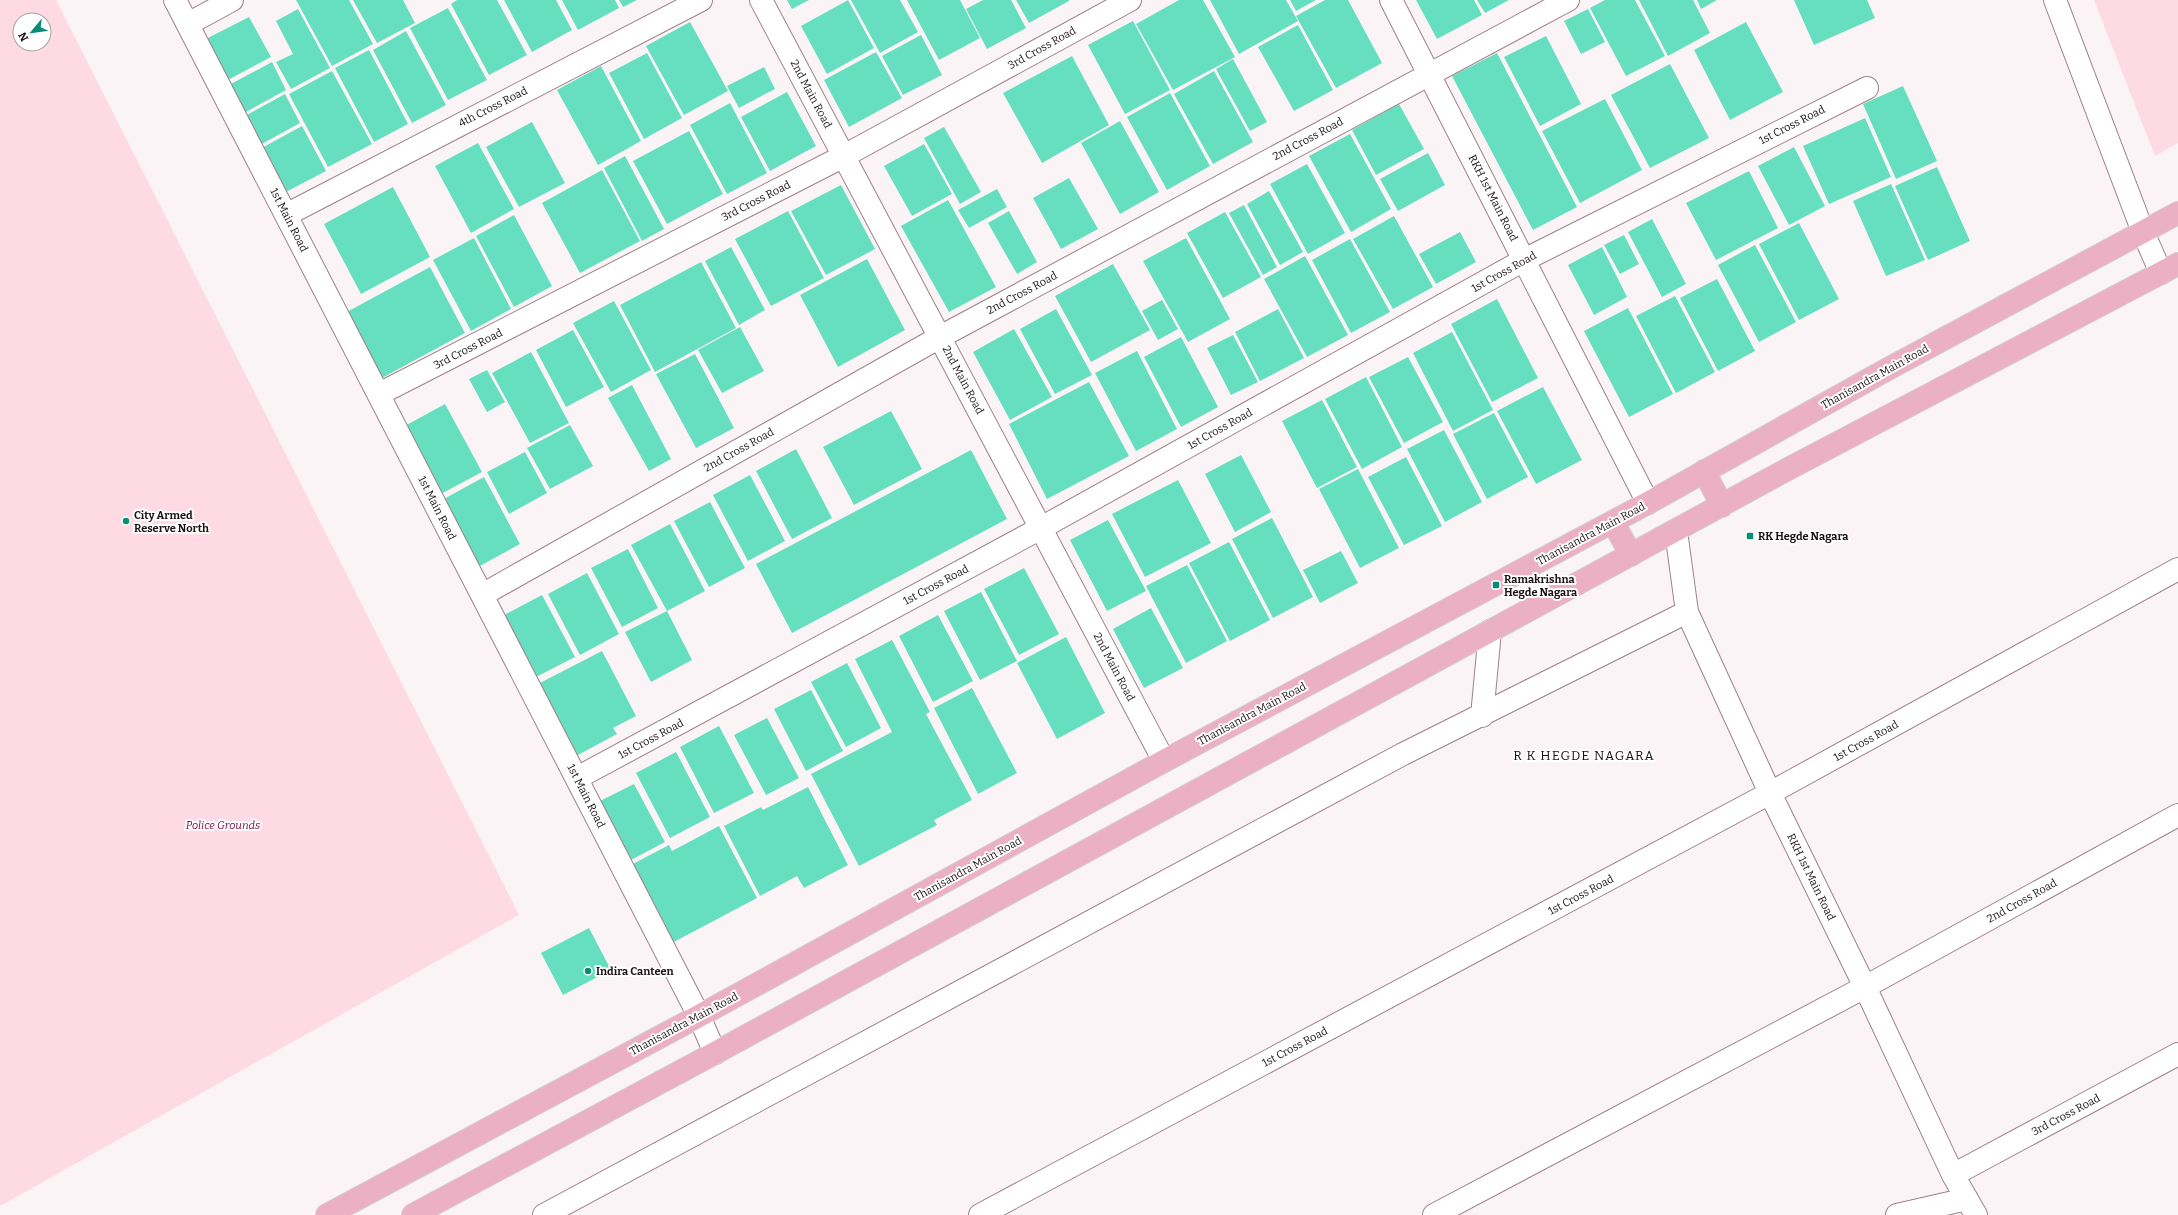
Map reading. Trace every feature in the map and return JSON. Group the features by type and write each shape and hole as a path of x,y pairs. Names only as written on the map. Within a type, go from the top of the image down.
{"main road":[{"name":"Thanisandra Main Road","path":"327,1215 699,1016 1164,761 1614,522 1886,370 2178,213"},
{"path":"413,1215 715,1053 1676,530 2170,268"},
{"path":"1704,472 1722,506"},
{"path":"1614,522 1630,555"}],"street":[{"name":"1st Main Road","path":"175,0 577,778 699,1016 715,1053"},
{"path":"188,24 232,0"},
{"name":"4th Cross Road","path":"286,215 701,0"},
{"name":"2nd Main Road","path":"761,0 1164,761"},
{"name":"3rd Cross Road","path":"379,394 844,156 1130,0"},
{"name":"RKH 1st Main Road","path":"1392,0 1648,503"},
{"name":"2nd Cross Road","path":"482,596 940,337 1568,0"},
{"path":"2055,0 2143,232 2170,268"},
{"name":"1st Cross Road","path":"577,778 1041,528 1524,260 1867,88"},
{"name":"RKH 1st Main Road","path":"1676,530 1687,612 1770,793 1865,987 1953,1175 1971,1207"},
{"name":"1st Cross Road","path":"980,1215 1770,793 2178,569"},
{"path":"544,1215 1403,754 1482,716 1687,612"},
{"path":"1482,716 1490,631"},
{"name":"2nd Cross Road","path":"1434,1215 1865,987 2178,815"},
{"name":"3rd Cross Road","path":"1953,1175 2178,1054"},
{"path":"1897,1215 1971,1207"}],"green space":[{"name":"Police Grounds","path":"0,0 56,0 519,915 0,1206"},
{"path":"2094,0 2178,0 2178,143 2155,156"}],"building":[{"path":"296,0 349,0 373,44 332,66"},
{"path":"353,0 403,0 415,23 377,43"},
{"path":"457,0 497,0 527,55 489,75 451,4"},
{"path":"504,0 556,0 572,30 532,52"},
{"path":"562,0 615,0 619,8 578,30"},
{"path":"619,0 637,0 623,7"},
{"path":"787,0 809,0 792,9"},
{"path":"848,0 874,48 827,74 801,26"},
{"path":"851,0 900,0 918,32 880,53"},
{"path":"907,0 960,0 980,38 939,60"},
{"path":"983,0 1011,0 1026,28 987,49 966,9"},
{"path":"1016,0 1069,0 1069,1 1029,23"},
{"path":"1179,0 1203,0 1235,57 1173,90 1136,24"},
{"path":"1210,0 1286,0 1298,21 1239,54"},
{"path":"1290,0 1316,0 1296,11"},
{"path":"1325,0 1348,0 1382,63 1336,88 1296,16"},
{"path":"1416,0 1474,0 1482,15 1437,39"},
{"path":"1477,0 1509,0 1485,13"},
{"path":"1605,0 1635,0 1665,56 1626,76 1590,8"},
{"path":"1639,0 1693,0 1710,33 1668,56"},
{"path":"1697,0 1717,0 1701,9"},
{"path":"1794,0 1867,0 1875,18 1814,45"},
{"path":"448,8 487,80 448,100 410,28"},
{"path":"298,9 330,68 291,89 276,62 293,54 276,21"},
{"path":"1588,9 1605,42 1581,54 1564,21"},
{"path":"249,17 271,57 226,81 204,40"},
{"path":"1133,21 1170,90 1125,114 1088,45"},
{"path":"690,22 728,91 684,115 646,46"},
{"path":"1746,22 1783,92 1730,120 1694,50"},
{"path":"1298,25 1333,90 1294,111 1258,47"},
{"path":"406,31 446,105 412,123 373,50"},
{"path":"921,35 942,75 903,95 882,56"},
{"path":"1546,36 1581,104 1540,126 1504,57"},
{"path":"369,50 408,124 374,142 335,68"},
{"path":"876,52 902,98 849,127 824,80"},
{"path":"647,53 682,118 644,139 609,73"},
{"path":"1497,53 1577,207 1533,230 1452,76"},
{"path":"1072,56 1109,125 1042,163 1003,93"},
{"path":"1233,59 1267,122 1250,131 1216,69"},
{"path":"272,62 286,90 244,113 229,85"},
{"path":"1670,64 1709,138 1650,168 1611,95"},
{"path":"601,66 641,141 598,165 557,90"},
{"path":"764,67 775,89 739,108 727,86"},
{"path":"332,71 372,144 328,167 289,94"},
{"path":"1214,71 1253,142 1213,164 1174,94"},
{"path":"1903,86 1937,161 1896,179 1863,104"},
{"path":"787,92 816,146 770,171 741,117"},
{"path":"1170,93 1210,166 1167,190 1127,117"},
{"path":"285,94 300,123 260,145 245,116"},
{"path":"1605,99 1642,170 1580,203 1542,131"},
{"path":"730,103 767,173 727,194 690,125"},
{"path":"1399,104 1424,149 1376,175 1352,130"},
{"path":"1865,118 1891,177 1829,204 1803,146"},
{"path":"1120,121 1159,192 1120,214 1081,143"},
{"path":"532,122 565,183 519,207 486,147"},
{"path":"302,126 326,171 284,193 260,149"},
{"path":"944,127 981,192 960,204 924,138"},
{"path":"689,131 723,194 667,224 633,161"},
{"path":"1350,134 1391,209 1351,232 1309,156"},
{"path":"478,143 514,209 471,233 435,166"},
{"path":"924,144 952,194 912,216 884,166"},
{"path":"1794,147 1825,206 1789,225 1758,166"},
{"path":"1428,153 1445,185 1398,211 1380,179"},
{"path":"625,156 664,229 642,241 604,168"},
{"path":"1307,164 1345,233 1308,254 1270,184"},
{"path":"1937,167 1970,241 1928,260 1895,186"},
{"path":"602,170 640,241 580,273 542,203"},
{"path":"1749,171 1778,228 1716,260 1686,203"},
{"path":"1069,178 1098,229 1061,249 1033,198"},
{"path":"1891,184 1925,260 1886,276 1853,201"},
{"path":"841,185 875,249 826,275 791,211"},
{"path":"393,187 430,257 361,294 324,224"},
{"path":"997,189 1007,207 969,228 958,210"},
{"path":"1269,191 1303,252 1280,265 1247,204"},
{"path":"948,200 996,287 949,312 901,226"},
{"path":"1244,205 1277,267 1263,275 1229,213"},
{"path":"788,211 824,278 771,306 735,239"},
{"path":"1009,211 1037,262 1017,274 988,223"},
{"path":"1225,212 1261,277 1223,298 1187,233"},
{"path":"514,215 552,286 514,307 476,236"},
{"path":"1394,216 1433,287 1393,309 1353,239"},
{"path":"1652,219 1686,284 1662,297 1628,232"},
{"path":"1799,223 1839,299 1799,320 1759,244"},
{"path":"1460,232 1476,262 1436,284 1419,254"},
{"path":"1624,235 1639,264 1620,274 1604,245"},
{"path":"474,238 511,309 471,331 433,260"},
{"path":"1186,238 1230,319 1188,342 1143,261"},
{"path":"1350,239 1390,312 1351,333 1312,260"},
{"path":"1755,245 1796,322 1759,342 1718,265"},
{"path":"731,247 765,310 739,325 705,261"},
{"path":"1602,247 1627,297 1594,315 1568,265"},
{"path":"1305,256 1348,335 1307,357 1264,279"},
{"path":"867,259 905,330 838,367 800,295"},
{"path":"701,262 736,328 655,372 620,305"},
{"path":"1113,264 1150,330 1091,362 1055,296"},
{"path":"430,267 465,333 380,379 345,313"},
{"path":"1717,279 1755,351 1718,371 1680,298"},
{"path":"1675,296 1715,372 1676,393 1636,316"},
{"path":"1497,299 1538,378 1492,402 1451,324"},
{"path":"1162,300 1178,329 1158,340 1142,311"},
{"path":"614,301 651,370 611,392 573,323"},
{"path":"1628,308 1673,394 1629,417 1584,331"},
{"path":"1056,309 1092,375 1055,394 1020,329"},
{"path":"1278,309 1304,358 1260,381 1235,332"},
{"path":"740,327 764,371 722,393 698,350"},
{"path":"1014,329 1052,397 1010,420 973,352"},
{"path":"573,330 604,387 566,407 536,350"},
{"path":"1452,332 1493,410 1453,431 1413,353"},
{"path":"1233,335 1258,382 1231,395 1207,348"},
{"path":"1181,337 1218,407 1181,427 1144,357"},
{"path":"1137,351 1177,429 1136,451 1095,373"},
{"path":"531,352 569,423 530,443 492,373"},
{"path":"695,354 734,428 696,448 656,374"},
{"path":"1408,357 1443,422 1404,443 1369,377"},
{"path":"487,370 505,402 487,412 469,379"},
{"path":"1366,377 1402,447 1362,469 1325,399"},
{"path":"1089,382 1129,456 1047,499 1009,424"},
{"path":"632,385 671,459 649,471 608,398"},
{"path":"1543,387 1582,460 1536,484 1497,411"},
{"path":"1322,400 1357,467 1317,488 1282,421"},
{"path":"445,404 482,472 439,495 403,427"},
{"path":"891,411 922,469 854,505 823,447"},
{"path":"1494,413 1528,477 1487,499 1453,434"},
{"path":"570,425 593,466 550,489 527,448"},
{"path":"1444,430 1482,502 1445,522 1407,449"},
{"path":"796,449 832,518 792,539 756,471"},
{"path":"971,450 1007,519 792,633 756,564"},
{"path":"525,452 547,493 509,514 487,472"},
{"path":"1241,455 1271,512 1235,532 1205,474"},
{"path":"1406,457 1442,526 1404,545 1368,477"},
{"path":"1358,469 1399,548 1360,568 1319,489"},
{"path":"750,475 785,541 748,561 713,495"},
{"path":"484,477 520,544 478,567 442,500"},
{"path":"1178,480 1211,543 1145,577 1112,514"},
{"path":"710,502 745,568 709,587 674,521"},
{"path":"1272,518 1313,597 1273,618 1232,539"},
{"path":"1108,520 1146,591 1107,611 1070,540"},
{"path":"670,524 705,591 667,611 631,545"},
{"path":"1229,542 1270,620 1230,641 1189,563"},
{"path":"628,549 658,608 622,627 591,568"},
{"path":"1341,551 1358,583 1320,603 1303,570"},
{"path":"1187,565 1227,641 1186,663 1146,586"},
{"path":"1024,568 1059,634 1019,655 984,589"},
{"path":"587,573 619,634 580,655 548,594"},
{"path":"981,592 1017,661 980,680 944,611"},
{"path":"542,595 575,657 536,677 504,615"},
{"path":"1151,608 1183,668 1144,688 1113,629"},
{"path":"667,611 692,660 651,682 625,632"},
{"path":"938,615 973,681 933,702 899,636"},
{"path":"1066,637 1105,713 1057,739 1017,663"},
{"path":"892,640 930,712 926,714 972,800 934,820 937,825 859,866 811,774 892,732 855,659"},
{"path":"602,651 636,716 613,728 617,734 576,756 538,684"},
{"path":"847,663 881,728 846,747 811,682"},
{"path":"972,688 1017,773 978,794 934,708"},
{"path":"811,690 843,751 806,771 774,709"},
{"path":"767,718 799,778 766,795 734,735"},
{"path":"719,726 754,793 714,813 680,747"},
{"path":"676,752 710,817 670,838 636,773"},
{"path":"634,784 665,842 631,860 600,801"},
{"path":"808,787 848,865 804,888 797,876 760,896 724,826 761,807 763,810"},
{"path":"719,826 757,898 670,944 629,866 669,845 672,851"},
{"path":"589,928 611,970 563,995 541,953"}],"place":[{"name":"City Armed Reserve North","path":"126,521"},
{"name":"RK Hegde Nagara","path":"1750,536"},
{"name":"Ramakrishna Hegde Nagara","path":"1496,585"},
{"name":"Indira Canteen","path":"588,971"}],"district":[{"name":"R K HEGDE NAGARA","path":"1584,755"}]}
